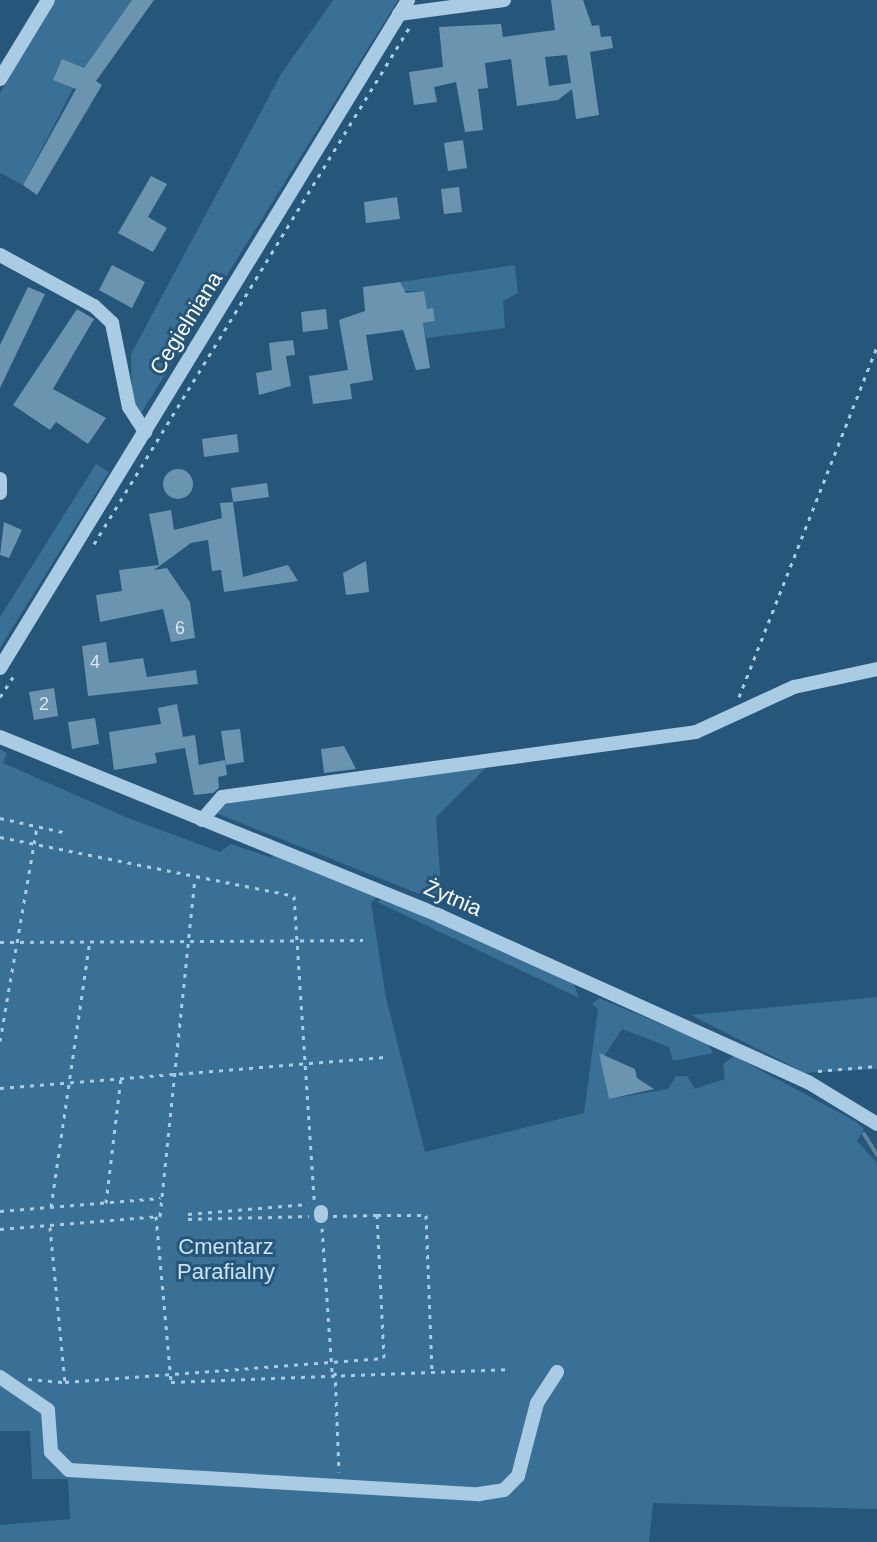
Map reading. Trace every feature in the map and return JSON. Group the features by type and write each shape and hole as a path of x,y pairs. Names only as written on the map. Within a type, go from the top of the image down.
{"street":[{"path":"0,79 48,0"},
{"name":"Cegielniana","path":"0,668 408,0"},
{"path":"399,14 504,0"},
{"path":"0,255 94,306 112,323 129,407 145,432"},
{"path":"0,479 0,493"},
{"path":"202,820 222,797 696,732 733,711 794,687 877,669"},
{"name":"Żytnia","path":"0,737 440,916 808,1082 877,1124"},
{"path":"0,1377 42,1403 51,1452 69,1470 340,1485 504,1490 518,1476 537,1403 557,1372"}],"path":[{"path":"110,518 394,54"},
{"path":"733,711 877,347"},
{"path":"0,818 67,833"},
{"path":"0,1037 37,826"},
{"path":"0,837 195,880 294,896 305,1065 334,1372 340,1485"},
{"path":"195,880 161,1198 156,1216 171,1382 334,1372 506,1369"},
{"path":"51,1207 90,940"},
{"path":"0,942 363,940"},
{"path":"0,1088 385,1057"},
{"path":"808,1082 819,1070 877,1066"},
{"path":"106,1203 121,1077"},
{"path":"0,1211 161,1198"},
{"path":"320,1209 188,1217 320,1209 377,1215 426,1215 432,1370"},
{"path":"0,1377 65,1382 384,1358 377,1215"},
{"path":"0,1229 156,1216"},
{"path":"50,1225 65,1382"}],"green space":[{"path":"55,0 132,0 82,71 23,185 0,173 0,93"},
{"path":"333,0 398,0 140,415 132,401 131,354 281,74"},
{"path":"515,265 518,293 503,301 505,328 426,338 423,323 435,321 433,309 427,309 424,291 401,291 400,282"},
{"path":"96,464 109,472 0,648 0,617"},
{"name":"Cmentarz Parafialny","path":"0,749 7,753 3,763 128,818 220,852 231,844 272,858 274,852 378,896 371,903 386,998 425,1152 584,1113 598,1009 592,1004 599,998 708,1044 713,1053 673,1061 669,1047 622,1029 601,1061 609,1099 668,1089 676,1076 687,1076 695,1089 725,1079 723,1064 734,1056 855,1121 864,1129 857,1141 877,1163 877,1509 653,1503 649,1542 0,1542 0,1525 70,1519 68,1479 32,1479 30,1431 0,1431"},
{"path":"486,768 436,817 442,903 216,813 223,801"},
{"path":"384,897 574,984 579,998 377,902"},
{"path":"877,997 877,1069 805,1073 691,1015"}],"building":[{"path":"132,0 154,0 96,81 102,85 37,195 23,185 76,89 53,80 62,59 84,68"},
{"path":"551,0 583,0 592,26 599,25 601,37 611,36 613,48 590,52 599,115 576,119 572,89 558,100 517,106 511,59 485,63 488,88 478,89 483,130 465,132 456,82 434,87 437,102 414,105 409,72 443,67 439,27 501,24 503,37 555,30","holes":["567,55 571,83 549,86 545,57"]},
{"path":"463,140 467,168 448,171 444,143"},
{"path":"151,176 167,184 148,217 167,228 153,252 118,233"},
{"path":"459,187 462,212 444,214 441,189"},
{"path":"397,197 400,219 366,223 364,202"},
{"path":"112,265 145,282 132,308 99,290"},
{"path":"400,282 406,293 424,291 427,309 433,308 435,321 423,323 430,368 416,370 403,330 366,335 373,380 350,384 352,399 313,404 309,376 348,370 339,320 365,311 363,287"},
{"path":"28,287 45,294 0,388 0,345"},
{"path":"77,309 94,319 53,389 106,418 88,444 56,422 50,430 13,405"},
{"path":"326,309 328,329 303,332 301,312"},
{"path":"293,340 295,355 286,356 291,386 259,395 256,373 272,370 269,343"},
{"path":"237,434 239,452 204,457 202,439"},
{"path":"178,469 189,473 193,484 189,495 178,499 167,495 163,484 167,473"},
{"path":"267,483 269,497 233,502 231,488"},
{"path":"233,502 243,577 288,565 298,581 224,592 221,570 212,571 208,540 191,543 154,570 167,568 190,602 195,638 171,642 163,609 100,622 96,595 122,591 119,570 159,565 149,514 171,510 174,530 222,518 220,503"},
{"path":"4,522 22,530 9,558 0,555"},
{"path":"366,561 369,592 346,595 343,573"},
{"path":"106,642 109,663 143,658 147,677 196,670 198,684 88,696 82,646"},
{"path":"54,688 58,716 34,720 29,692"},
{"path":"177,704 183,737 195,735 199,765 225,760 227,775 218,777 219,788 213,793 194,795 185,748 155,753 157,763 114,770 109,732 161,724 158,708"},
{"path":"95,718 99,744 72,749 68,722"},
{"path":"240,729 244,762 226,765 221,731"},
{"path":"344,746 356,769 324,773 321,749"},
{"path":"599,1053 635,1069 637,1078 654,1089 609,1099"}],"waterway":[{"path":"864,1134 877,1155"}]}
